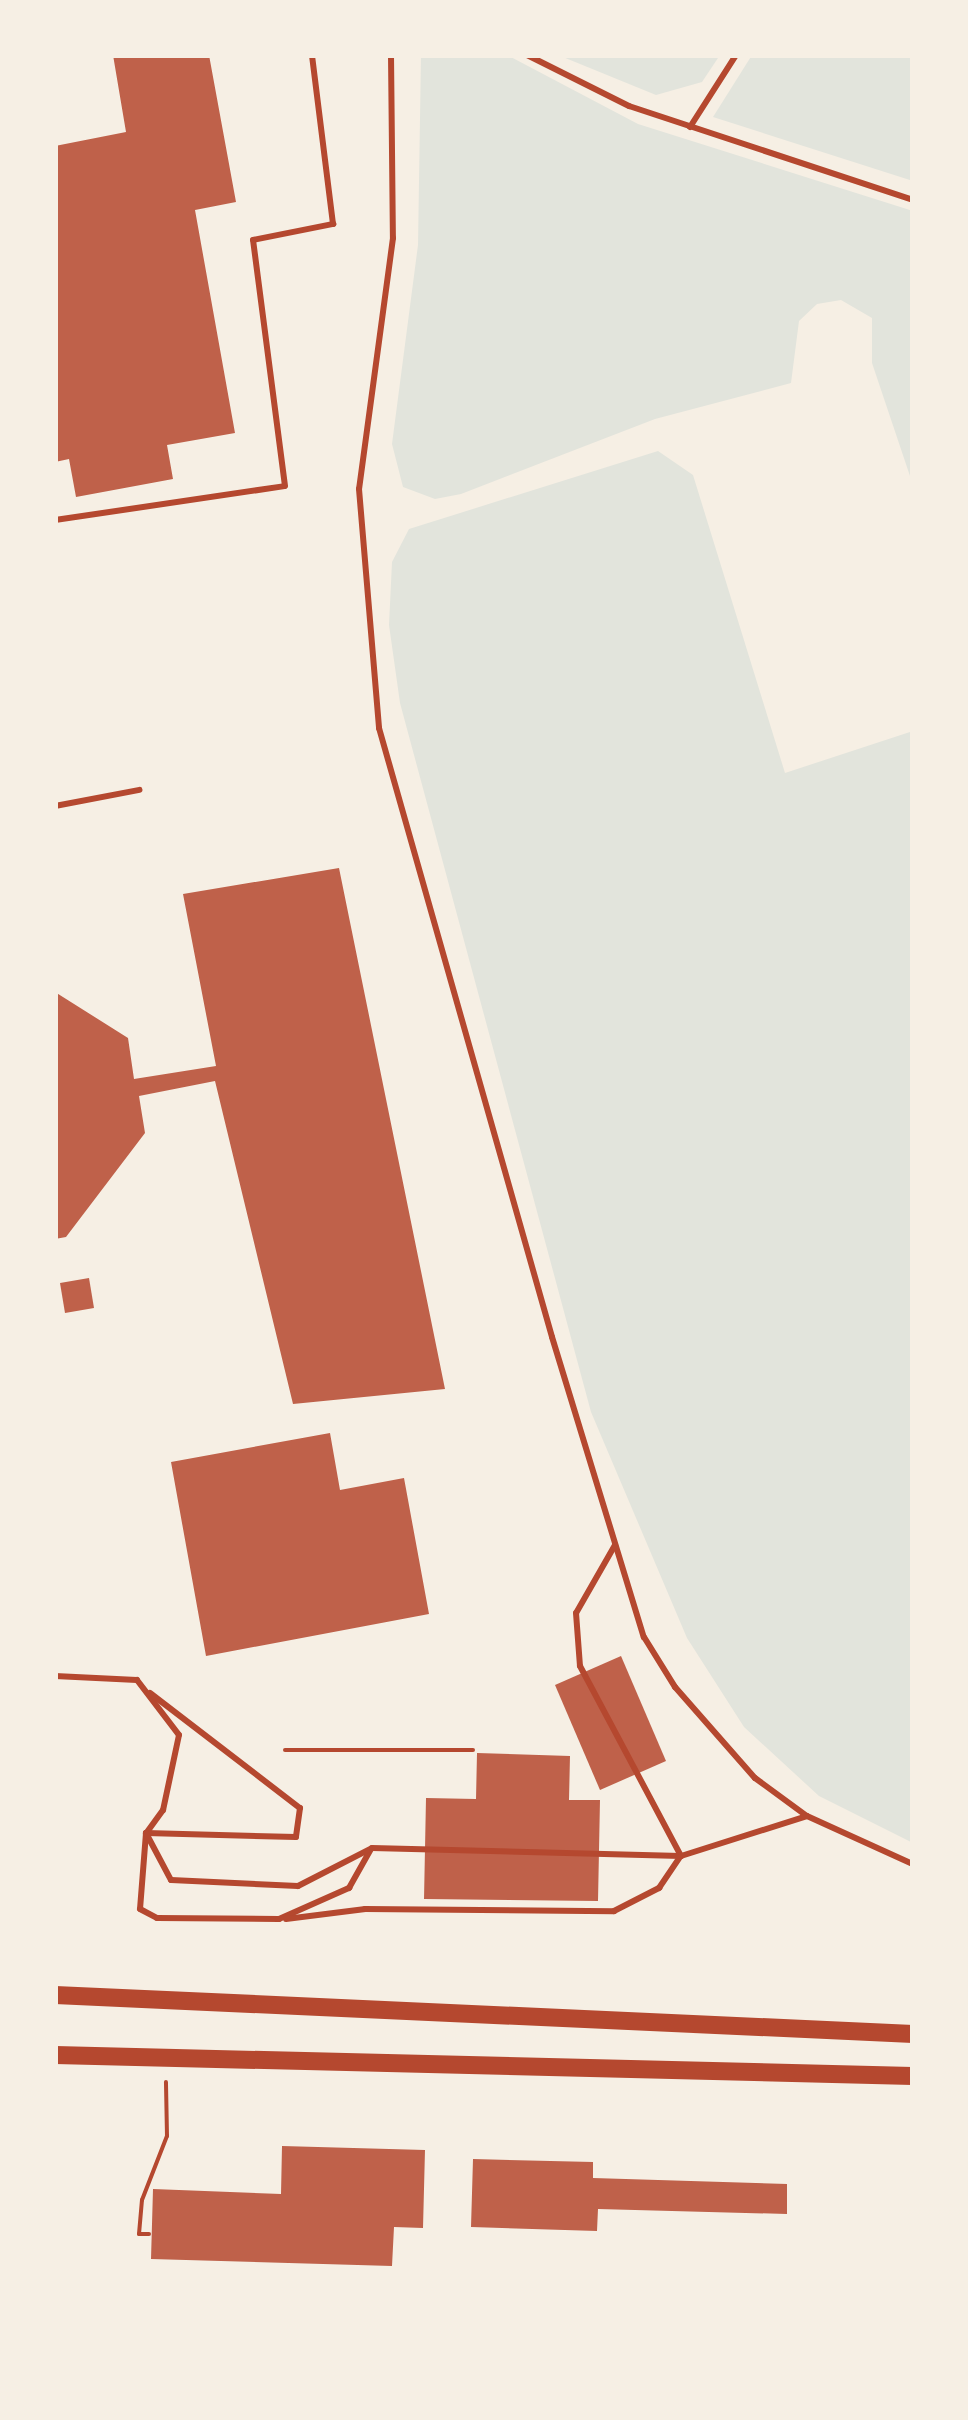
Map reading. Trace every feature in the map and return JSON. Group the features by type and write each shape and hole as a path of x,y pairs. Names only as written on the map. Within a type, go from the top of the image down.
{"main road":[{"path":"55,1994 913,2034"},
{"path":"55,2055 913,2076"}],"lane":[{"path":"55,520 285,486 253,240 333,224 312,55"},
{"path":"391,55 392,238 359,489 379,728 644,1638 675,1687 756,1778 808,1816 913,1864"},
{"path":"527,55 690,127 913,200"},
{"path":"690,127 736,55"},
{"path":"55,806 139,790"},
{"path":"616,1544 576,1612 580,1666 681,1856"},
{"path":"55,1676 137,1680 300,1808 296,1836 146,1834"},
{"path":"150,1692 178,1735 163,1810 146,1834 140,1910 157,1918 279,1920 365,1909 614,1910 659,1888 681,1856"},
{"path":"146,1834 171,1880 298,1886 372,1848 681,1856 808,1816"},
{"path":"279,1920 349,1888 372,1848"}],"path":[{"path":"286,1750 473,1750"},
{"path":"148,2234 139,2234 142,2200 167,2136 166,2082"}],"shaded area":[{"path":"421,55 507,55 638,124 913,211 913,485 872,363 872,318 841,300 817,304 799,321 791,383 655,419 461,494 435,499 403,487 392,444 418,245"},
{"path":"558,55 720,55 702,82 656,95"},
{"path":"752,55 913,55 913,181 713,117"},
{"path":"658,451 693,475 785,773 913,731 913,1843 819,1796 744,1727 687,1638 591,1412 400,703 389,625 392,562 409,529"}],"building":[{"path":"113,55 209,55 236,202 195,210 235,433 167,445 173,479 76,497 69,459 55,462 55,146 126,132"},
{"path":"339,868 445,1389 293,1404 215,1081 139,1096 145,1133 66,1237 55,1239 55,992 128,1038 134,1079 216,1066 183,894"},
{"path":"89,1278 94,1308 65,1313 60,1283"},
{"path":"330,1433 340,1490 404,1478 429,1614 206,1656 171,1462"},
{"path":"621,1656 666,1761 600,1790 555,1685"},
{"path":"477,1753 570,1756 569,1800 600,1800 598,1901 424,1899 426,1798 476,1799"},
{"path":"282,2146 425,2150 423,2228 394,2227 392,2266 151,2259 153,2189 281,2194"},
{"path":"473,2159 593,2162 593,2178 787,2184 787,2214 598,2209 597,2231 471,2227"}]}
